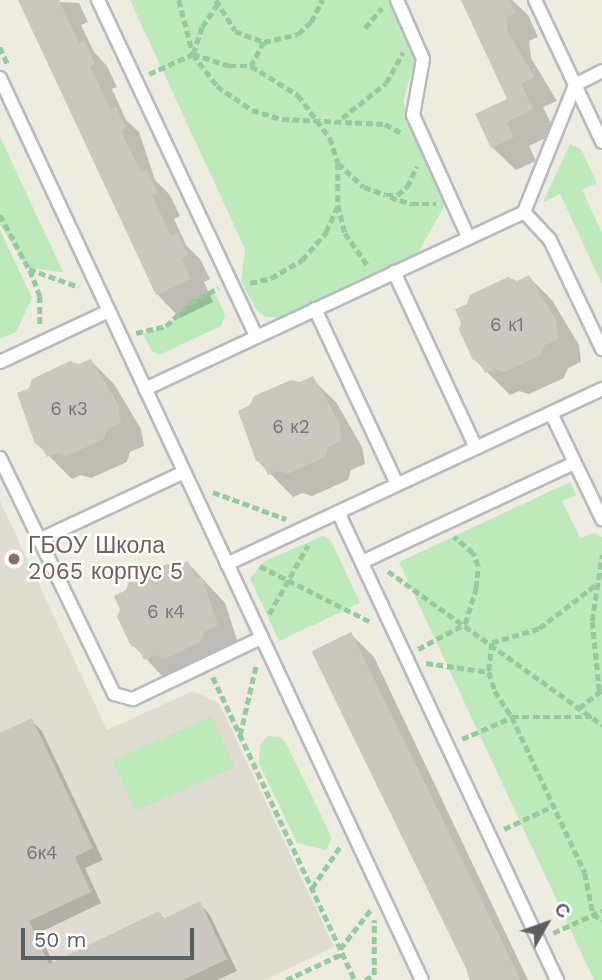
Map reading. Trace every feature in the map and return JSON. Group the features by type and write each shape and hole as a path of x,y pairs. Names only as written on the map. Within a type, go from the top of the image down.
{"lane":[{"path":"97,0 135,80 225,289 257,337"},
{"path":"536,0 602,142"},
{"path":"397,1 424,67 413,115 468,237"},
{"path":"145,388 524,212 575,85 602,71"},
{"path":"0,78 422,980"},
{"path":"524,212 550,240 602,349"},
{"path":"389,275 475,448"},
{"path":"315,309 397,484"},
{"path":"0,362 108,311"},
{"path":"227,564 602,389"},
{"path":"551,413 602,519"},
{"path":"0,458 114,694 132,699 261,638"},
{"path":"362,562 574,463"},
{"path":"38,540 184,472"},
{"path":"338,512 557,980"}],"path":[{"path":"179,0 193,54 217,86 252,110 282,119 341,118 386,124 408,140"},
{"path":"193,54 202,27 217,3 235,31 264,42 298,34 312,22 322,0"},
{"path":"365,28 374,13 397,1"},
{"path":"341,118 386,83 397,59 415,40"},
{"path":"251,66 264,42"},
{"path":"135,80 193,54 229,66 251,66 288,87 320,120 338,163 338,205 357,256 389,275"},
{"path":"386,195 397,195 407,187 416,172 415,158"},
{"path":"338,163 364,187 386,195 412,204 453,204"},
{"path":"135,333 166,326 190,303 225,289 271,278 302,260 326,232 338,205"},
{"path":"0,215 40,296 41,317 34,346"},
{"path":"29,270 83,289"},
{"path":"214,274 225,289"},
{"path":"208,498 204,488 287,519"},
{"path":"278,524 299,514"},
{"path":"407,658 465,624 478,566 473,553 439,526"},
{"path":"266,617 313,536 302,542"},
{"path":"579,708 601,690 592,621 595,586 602,555"},
{"path":"250,569 266,558"},
{"path":"255,564 372,622"},
{"path":"393,570 602,725"},
{"path":"492,643 539,629 595,586"},
{"path":"260,605 271,627"},
{"path":"240,736 261,638"},
{"path":"492,643 489,671 495,691 512,717 585,873 593,914 602,920"},
{"path":"407,658 489,671"},
{"path":"207,664 355,980"},
{"path":"447,745 512,717 592,718"},
{"path":"490,836 554,806"},
{"path":"312,888 351,830"},
{"path":"365,980 376,978 373,877"},
{"path":"286,980 341,951 374,905"},
{"path":"538,939 602,912"}],"shaded area":[{"path":"0,501 107,730 193,691 219,703 334,947 264,980 0,980"}],"green space":[{"path":"130,0 389,0 416,58 403,101 416,142 446,203 418,253 286,318 266,317 257,311 241,281 245,249"},
{"path":"0,137 63,272 28,268 0,225"},
{"path":"570,144 581,149 597,183 582,190 602,233 602,284 560,194 543,202"},
{"path":"0,230 32,298 16,332 0,339"},
{"path":"214,290 225,315 221,326 159,355 152,351 143,334 166,326 190,303"},
{"path":"570,482 576,495 562,501 580,538 594,533 602,537 602,980 594,980 399,562"},
{"path":"323,536 331,541 360,603 279,641 250,578 265,561"},
{"path":"212,716 235,767 135,811 112,760"},
{"path":"268,736 280,737 286,743 332,838 326,850 297,843 259,763 260,745"}],"building":[{"path":"18,0 59,0 79,43 84,40 95,63 90,66 110,109 116,107 126,128 121,131 141,172 147,170 158,193 152,195 171,236 177,233 188,256 181,258 191,279 156,295"},
{"path":"461,0 509,0 516,13 507,17 508,33 535,77 521,83 533,109 507,122 514,137 491,148 475,114 507,99"},
{"path":"529,275 556,320 559,339 545,345 541,355 505,372 495,369 485,373 479,362 473,360 459,330 461,323 455,309 467,304 470,295 508,277 517,281"},
{"path":"91,359 118,404 121,423 107,429 104,439 67,456 57,453 47,457 41,446 35,444 17,393 29,388 32,379 70,361 79,364"},
{"path":"313,376 339,422 342,440 328,447 325,457 288,474 277,471 268,475 263,464 256,461 238,411 250,405 254,396 291,380 300,382"},
{"path":"188,561 195,576 202,578 218,625 204,632 200,642 165,659 153,655 144,660 138,648 131,646 117,617 120,610 114,596 126,590 129,581 167,564 176,567"},
{"path":"351,632 520,979 472,980 311,651"},
{"path":"32,718 93,848 75,857 91,892 29,921 49,964 159,911 163,919 200,901 227,959 183,980 0,980 0,733"}],"place":[{"name":"ГБОУ Школа 2065 корпус 5","path":"14,559"}]}
